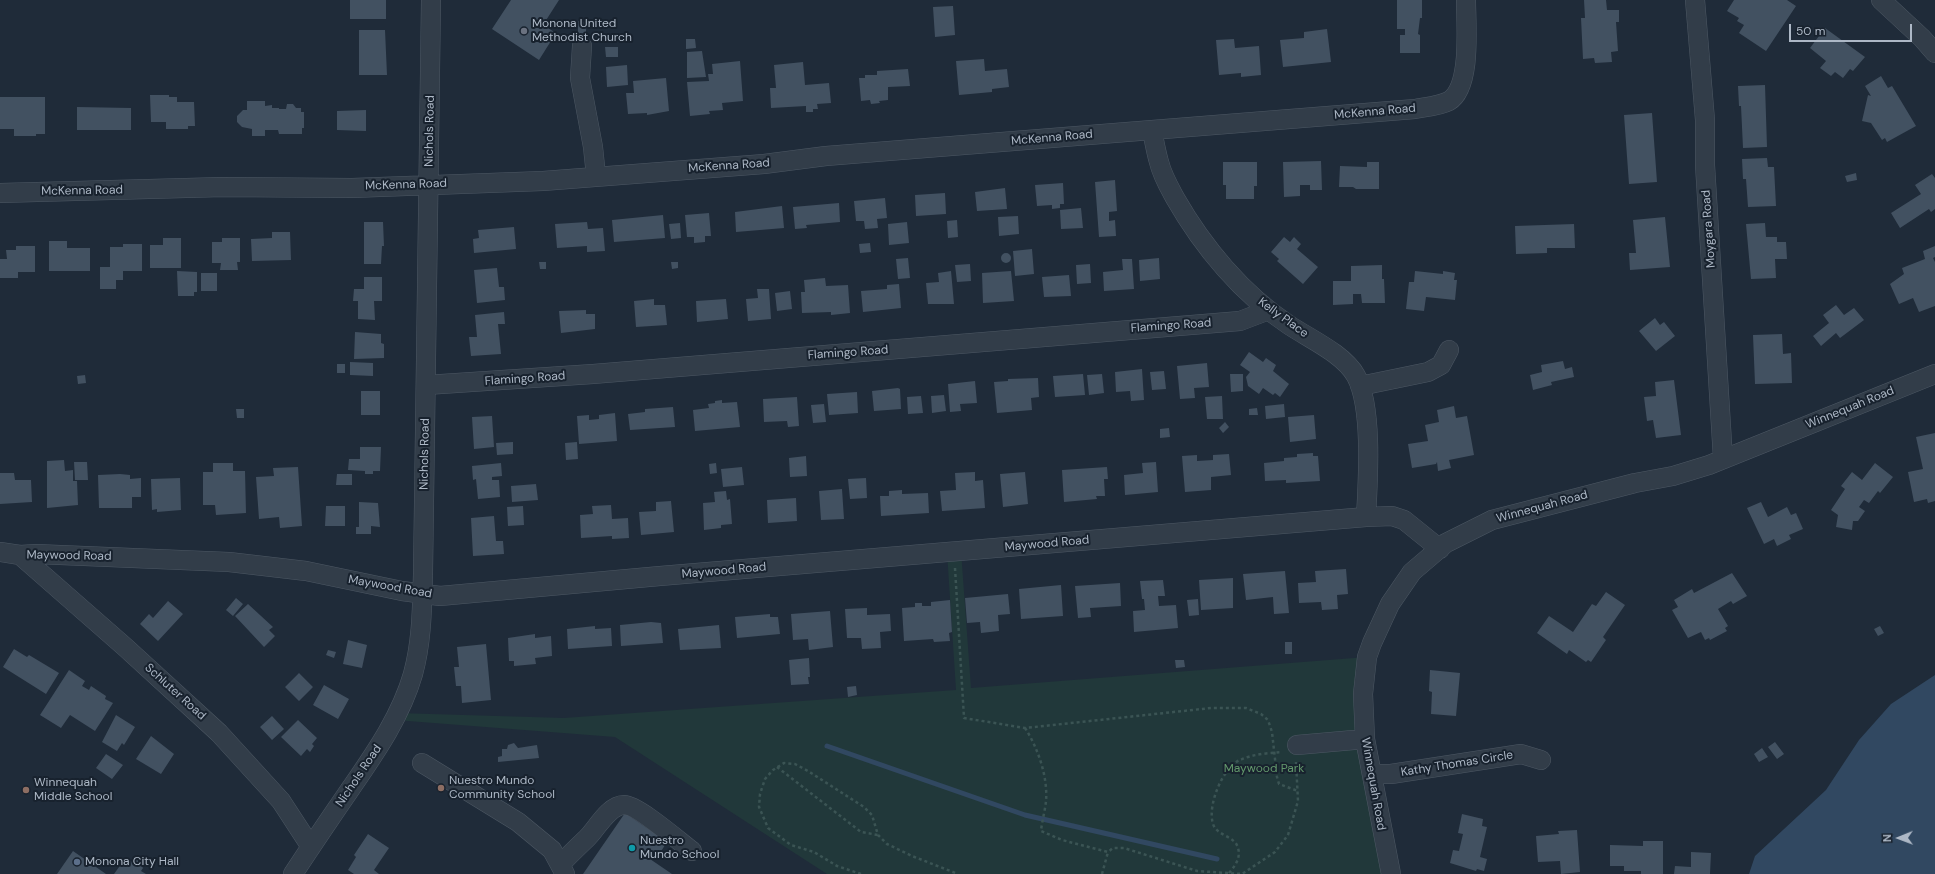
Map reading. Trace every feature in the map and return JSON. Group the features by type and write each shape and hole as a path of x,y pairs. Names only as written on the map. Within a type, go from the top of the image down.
{"street":[{"name":"Nichols Road","path":"297,872 311,847 367,765 395,720 412,675 420,644 423,595 431,0"},
{"name":"McKenna Road","path":"0,193 223,187 352,188 543,181 764,164 826,156 1415,109 1438,105 1449,100 1460,90 1464,78 1466,54 1466,0"},
{"name":"Moygara Road","path":"1695,0 1704,120 1705,165 1723,459"},
{"path":"1881,0 1929,40 1935,53"},
{"path":"582,46 580,78 593,147 596,176"},
{"name":"Kelly Place","path":"1152,130 1159,163 1168,186 1181,209 1229,273 1269,310 1338,357 1350,368 1360,386 1367,425 1366,517"},
{"name":"Flamingo Road","path":"426,385 601,374 1240,321 1269,310"},
{"path":"1360,386 1428,372 1441,365 1449,350"},
{"name":"Winnequah Road","path":"1391,874 1364,739 1363,694 1367,657 1372,643 1390,604 1412,572 1460,535 1499,518 1620,487 1673,476 1723,459 1935,374"},
{"name":"Maywood Road","path":"0,552 20,555 36,554 229,562 306,571 423,595 440,596 660,576 1366,517 1392,516 1404,520 1440,549"},
{"name":"Schluter Road","path":"20,555 125,647 219,733 281,801 311,847"},
{"path":"1297,745 1364,739"},
{"name":"Kathy Thomas Circle","path":"1372,774 1391,774 1521,754 1541,760"},
{"path":"422,763 518,822 552,850 562,870 604,817 617,807 624,804 635,808 692,850"}],"path":[{"path":"953,552 964,718 1025,728 1211,708 1246,708 1261,714 1268,720 1272,732 1276,777 1279,784 1298,790"},
{"path":"1025,728 1033,740 1043,772 1046,800 1041,831 1050,837 1108,852"},
{"path":"1102,874 1108,852 1113,848 1124,848 1197,871 1242,874 1275,852 1288,834 1298,801 1296,766 1297,745 1283,752 1239,760 1228,770 1219,786 1213,801 1213,824 1218,832 1234,842 1238,847 1239,854 1235,866 1228,873"},
{"path":"861,874 837,866 814,852 796,848 768,828 759,807 760,794 765,779 777,767 784,763 794,764 850,798 872,815 878,835 887,844 912,856 958,874"},
{"path":"777,767 861,832 878,835"}],"green space":[{"name":"Maywood Park","path":"961,551 971,688 1367,657 1363,694 1391,874 827,874 615,737 395,720 397,713 564,718 956,690 947,552"}],"water":[{"path":"1935,675 1935,874 1749,874 1755,856 1826,790 1859,740 1891,704"}],"building":[{"path":"350,0 386,0 386,19 350,19"},
{"name":"Monona United Methodist Church","path":"511,0 559,0 543,25 556,33 539,60 492,29"},
{"path":"1397,0 1422,0 1422,18 1420,18 1418,34 1420,35 1420,53 1400,53 1400,35 1405,35 1405,29 1397,29"},
{"path":"1584,0 1606,0 1607,10 1619,10 1619,22 1616,22 1618,51 1611,52 1612,62 1595,63 1594,58 1583,59 1581,18 1585,18"},
{"path":"1734,0 1787,0 1796,6 1766,51 1739,33 1744,25 1737,21 1739,18 1727,11"},
{"path":"953,6 955,35 935,37 933,7"},
{"path":"578,21 586,22 586,34 578,34"},
{"path":"1825,28 1865,57 1853,71 1850,69 1843,78 1835,72 1831,76 1820,68 1826,61 1810,48"},
{"path":"1327,29 1331,62 1283,67 1280,40 1304,38 1304,32"},
{"path":"359,30 385,30 387,75 359,75"},
{"path":"686,39 695,39 696,48 686,49"},
{"path":"1234,39 1235,48 1259,46 1261,75 1241,77 1241,73 1219,75 1216,40"},
{"path":"605,47 618,47 618,57 606,57"},
{"path":"702,51 706,77 687,78 687,52"},
{"path":"984,59 985,71 1007,69 1009,87 992,89 992,92 959,95 956,61"},
{"path":"740,61 743,101 722,103 723,110 709,111 710,114 690,116 687,82 709,81 708,74 713,74 712,64"},
{"path":"803,62 805,85 829,83 831,103 817,104 818,109 813,109 813,112 806,112 806,106 771,108 770,88 776,88 774,65"},
{"path":"627,65 628,85 607,87 606,67"},
{"path":"908,69 910,86 888,87 888,100 879,101 880,103 871,104 870,100 861,101 859,78 865,78 865,75 877,75 877,71"},
{"path":"1881,76 1888,88 1892,86 1916,126 1887,142 1885,138 1882,140 1871,123 1862,121 1868,95 1871,96 1865,86"},
{"path":"666,78 669,111 647,115 647,113 628,114 626,93 634,93 633,81"},
{"path":"1765,85 1767,147 1743,148 1741,106 1739,106 1738,86"},
{"path":"150,95 169,95 169,97 177,97 177,102 194,102 195,126 188,126 188,129 166,129 166,122 151,122"},
{"path":"0,97 45,97 45,134 36,134 36,136 14,136 14,129 0,129"},
{"path":"247,101 265,101 265,106 272,105 272,108 279,109 286,109 287,104 293,104 296,108 301,108 301,112 304,112 304,128 302,128 302,134 279,134 278,130 265,130 265,136 252,136 252,129 242,127 237,122 237,116 243,110 247,110"},
{"path":"77,107 131,108 131,130 77,130"},
{"path":"366,110 366,131 337,130 337,111"},
{"path":"1652,113 1657,182 1629,184 1624,115"},
{"path":"1767,158 1768,167 1774,167 1776,206 1748,207 1746,179 1743,179 1742,159"},
{"path":"1321,161 1322,190 1310,190 1310,185 1300,185 1300,196 1284,197 1283,162"},
{"path":"1223,162 1257,162 1257,186 1254,186 1254,199 1226,199 1226,185 1223,185"},
{"path":"1367,162 1379,162 1379,189 1339,187 1340,166 1367,167"},
{"path":"1856,173 1857,180 1847,182 1845,176"},
{"path":"1932,174 1935,178 1935,209 1931,212 1929,209 1900,228 1891,213 1921,194 1915,185"},
{"path":"1115,180 1117,211 1109,212 1109,221 1115,220 1116,236 1099,237 1095,182"},
{"path":"1063,183 1064,204 1060,204 1060,208 1052,209 1052,205 1037,206 1035,185"},
{"path":"1005,188 1007,209 977,211 975,192"},
{"path":"945,193 946,214 916,216 915,195"},
{"path":"885,198 887,218 877,219 878,228 865,229 864,221 856,221 854,201"},
{"path":"839,203 840,222 806,225 807,228 795,229 793,207"},
{"path":"782,206 784,228 736,232 735,212"},
{"path":"1081,208 1083,228 1061,229 1060,210"},
{"path":"709,213 711,236 705,236 705,242 694,243 694,237 687,237 685,215"},
{"path":"663,215 665,238 614,242 612,220"},
{"path":"1018,216 1019,234 999,236 998,217"},
{"path":"1665,217 1670,267 1630,270 1629,253 1636,253 1633,220"},
{"path":"957,220 958,237 948,238 947,221"},
{"path":"364,222 383,222 384,246 382,246 381,264 364,264"},
{"path":"587,222 588,229 603,228 605,251 587,252 587,246 557,248 555,224"},
{"path":"907,222 909,243 889,245 888,224"},
{"path":"680,223 681,238 671,239 669,224"},
{"path":"1765,223 1766,237 1777,237 1777,242 1786,242 1787,259 1775,259 1776,278 1751,279 1746,224"},
{"path":"1574,224 1575,248 1547,248 1547,253 1516,254 1515,226"},
{"path":"514,227 516,249 474,253 473,239 479,238 478,230"},
{"path":"272,232 290,232 291,260 252,261 251,239 272,238"},
{"path":"1284,237 1290,242 1294,237 1301,244 1297,249 1318,267 1303,284 1277,261 1279,259 1271,252"},
{"path":"163,238 181,238 181,268 150,268 150,245 163,245"},
{"path":"222,238 240,238 240,262 237,262 238,270 220,270 221,263 212,263 212,242 222,242"},
{"path":"49,241 67,241 67,248 90,248 90,271 49,271"},
{"path":"870,243 871,252 860,253 859,244"},
{"path":"123,244 142,244 142,271 123,271 123,280 116,280 116,289 100,289 100,267 110,267 110,247 123,247"},
{"path":"16,246 35,246 35,272 18,272 18,278 0,278 0,259 7,259 6,250 16,250"},
{"path":"1935,246 1935,257 1933,258 1935,262 1935,306 1919,312 1913,298 1899,304 1890,284 1904,274 1902,268 1925,259 1923,251"},
{"path":"1032,249 1034,274 1015,276 1013,251"},
{"path":"1004,253 1008,253 1010,254 1010,262 1004,263 1001,260 1001,256"},
{"path":"908,258 910,278 898,279 896,259"},
{"path":"1159,258 1160,279 1140,281 1139,260"},
{"path":"1122,259 1132,259 1134,289 1104,291 1103,272 1123,270"},
{"path":"539,262 546,262 546,269 540,269"},
{"path":"671,262 678,262 678,268 672,269"},
{"path":"970,264 971,281 957,282 955,265"},
{"path":"1090,264 1091,283 1077,284 1076,265"},
{"path":"1382,265 1385,303 1362,303 1361,294 1353,294 1353,304 1333,305 1333,281 1351,281 1351,266"},
{"path":"497,268 499,287 504,287 505,300 477,303 474,270"},
{"path":"177,271 197,272 197,292 194,292 194,296 178,296"},
{"path":"951,271 954,304 928,304 926,283 939,282 938,273"},
{"path":"1011,271 1014,301 983,303 982,273"},
{"path":"1415,271 1443,274 1443,271 1455,273 1454,280 1457,280 1455,300 1426,297 1424,311 1406,309 1409,282 1414,282"},
{"path":"201,273 217,273 217,291 201,291"},
{"path":"1069,275 1071,296 1044,297 1042,277"},
{"path":"364,277 382,277 382,301 374,301 375,320 358,319 358,301 353,301 354,289 364,289"},
{"path":"825,278 826,286 848,285 850,313 831,315 831,312 802,313 801,292 805,292 804,280"},
{"path":"899,284 901,308 863,312 861,291 887,289 887,285"},
{"path":"757,289 769,289 771,319 748,321 746,299 758,298"},
{"path":"790,291 792,309 777,311 775,293"},
{"path":"654,299 654,305 665,305 667,325 636,327 634,301"},
{"path":"726,299 728,319 697,322 696,301"},
{"path":"1836,305 1844,315 1854,308 1864,320 1840,338 1836,333 1821,346 1813,336 1829,323 1823,315"},
{"path":"586,310 586,314 595,314 595,329 561,333 559,311"},
{"path":"504,312 505,324 498,324 501,354 471,356 469,337 477,337 475,315"},
{"path":"1655,318 1660,325 1664,322 1675,336 1656,351 1639,331"},
{"path":"355,332 381,334 381,343 384,344 384,358 354,359"},
{"path":"1782,334 1783,354 1791,353 1792,383 1755,384 1753,335"},
{"path":"1249,352 1263,362 1266,358 1276,365 1273,371 1289,384 1280,397 1275,393 1273,395 1263,388 1259,394 1248,386 1246,377 1250,372 1240,365"},
{"path":"1563,361 1565,369 1572,367 1574,377 1551,382 1552,385 1533,390 1530,375 1542,372 1541,365"},
{"path":"350,362 373,363 373,376 350,375"},
{"path":"1207,363 1209,387 1194,388 1195,398 1180,399 1177,366"},
{"path":"337,364 345,364 345,373 337,373"},
{"path":"1142,369 1144,400 1131,401 1130,391 1116,392 1115,372"},
{"path":"1164,371 1166,389 1152,390 1150,372"},
{"path":"1083,374 1085,395 1055,397 1053,376"},
{"path":"1102,374 1104,393 1089,395 1087,375"},
{"path":"1230,374 1243,374 1243,391 1231,392"},
{"path":"85,375 86,383 78,384 77,376"},
{"path":"1038,378 1039,397 1031,398 1032,410 997,413 994,382 1008,381 1008,379"},
{"path":"1674,380 1681,435 1656,438 1653,420 1647,421 1644,397 1656,396 1655,382"},
{"path":"975,381 977,403 960,404 961,411 950,412 948,384"},
{"path":"900,389 901,409 874,411 872,391"},
{"path":"361,391 380,391 380,415 361,415"},
{"path":"857,392 858,413 829,415 827,394"},
{"path":"944,395 946,411 932,413 931,396"},
{"path":"921,396 923,413 908,414 907,397"},
{"path":"1222,396 1223,419 1207,419 1205,397"},
{"path":"797,397 799,426 788,427 787,421 764,422 763,399"},
{"path":"722,400 722,403 737,402 740,427 695,431 693,410 709,408 708,404"},
{"path":"824,404 826,422 813,423 811,405"},
{"path":"1284,404 1285,417 1266,419 1265,406"},
{"path":"1454,406 1456,418 1467,416 1474,455 1449,460 1451,468 1438,471 1437,462 1436,464 1412,468 1408,444 1428,441 1425,425 1439,422 1437,410"},
{"path":"673,407 675,427 630,430 628,414 645,412 645,409"},
{"path":"1257,408 1258,415 1249,415 1249,409"},
{"path":"236,409 244,409 244,418 237,418"},
{"path":"615,413 617,441 579,444 577,416 589,415 589,420 599,419 599,415"},
{"path":"1314,415 1316,439 1290,442 1288,417"},
{"path":"492,416 494,447 474,449 472,417"},
{"path":"1225,422 1229,427 1223,433 1219,428"},
{"path":"1169,428 1170,437 1160,438 1160,429"},
{"path":"1935,433 1935,501 1928,503 1927,499 1914,502 1908,472 1923,469 1916,437"},
{"path":"513,442 513,454 497,455 496,443"},
{"path":"577,442 578,459 566,460 565,443"},
{"path":"360,447 381,447 380,471 373,471 373,474 365,474 365,471 348,470 349,459 360,459"},
{"path":"1313,453 1313,456 1318,456 1320,481 1286,483 1286,480 1265,481 1264,463 1284,461 1284,458 1297,457 1297,454"},
{"path":"1229,454 1231,475 1211,477 1211,490 1185,492 1182,456 1197,455 1197,461 1213,460 1213,455"},
{"path":"806,456 807,476 790,477 789,458"},
{"path":"64,460 65,471 73,470 73,481 77,481 78,505 47,508 47,461"},
{"path":"74,462 87,462 88,480 75,480"},
{"path":"1156,462 1158,492 1125,495 1124,475 1143,473 1142,463"},
{"path":"213,463 233,463 233,471 245,471 246,513 216,515 215,505 203,505 203,472 213,472"},
{"path":"501,463 502,476 492,477 492,480 499,480 500,497 478,499 476,479 473,480 472,466"},
{"path":"716,463 717,473 710,474 709,464"},
{"path":"1875,463 1893,477 1880,493 1878,491 1869,503 1864,500 1859,507 1865,511 1858,521 1853,521 1852,530 1836,527 1838,515 1831,510 1845,489 1841,486 1852,472 1862,480"},
{"path":"298,467 302,526 280,528 279,517 259,519 256,477 274,476 273,468"},
{"path":"742,467 744,485 723,487 721,469"},
{"path":"1107,467 1108,479 1104,479 1105,496 1096,496 1097,499 1064,502 1062,470"},
{"path":"975,472 975,481 983,480 985,508 942,511 940,491 956,490 955,473"},
{"path":"1025,472 1028,504 1003,507 1000,474"},
{"path":"0,473 14,473 15,480 31,480 32,502 0,504"},
{"path":"337,474 352,474 352,485 336,485"},
{"path":"98,475 130,475 130,479 141,478 141,497 132,497 132,508 99,508"},
{"path":"180,478 181,510 157,512 157,509 152,510 151,479"},
{"path":"866,478 867,498 850,499 848,479"},
{"path":"536,484 538,500 512,502 511,486"},
{"path":"842,489 844,519 821,520 819,491"},
{"path":"902,490 902,494 928,493 929,513 881,516 880,496 889,496 889,491"},
{"path":"726,491 727,500 730,499 732,524 721,525 721,528 704,530 703,503 715,502 714,492"},
{"path":"796,498 797,521 768,523 767,500"},
{"path":"671,501 674,532 641,535 639,512 656,511 656,502"},
{"path":"359,502 378,503 380,527 371,526 371,534 356,534 356,527 359,527"},
{"path":"1761,502 1768,517 1787,507 1791,515 1796,513 1803,529 1789,535 1791,539 1777,546 1774,539 1764,544 1747,508"},
{"path":"611,505 612,519 628,518 629,538 612,539 612,536 581,538 580,515 593,514 592,506"},
{"path":"326,506 345,506 345,526 325,526"},
{"path":"523,506 524,525 508,526 507,507"},
{"path":"494,516 496,541 503,541 504,554 473,556 471,518"},
{"path":"1346,569 1348,594 1337,595 1338,609 1322,610 1321,602 1299,603 1298,583 1316,582 1315,571"},
{"path":"1285,571 1289,613 1274,614 1273,597 1246,600 1243,574"},
{"path":"1732,573 1747,596 1733,604 1731,601 1718,609 1728,626 1725,628 1727,631 1710,640 1709,638 1705,640 1701,632 1688,638 1672,610 1678,607 1674,600 1692,589 1694,593"},
{"path":"1233,578 1233,608 1201,610 1199,580"},
{"path":"1163,580 1165,596 1158,596 1159,606 1176,605 1178,628 1134,632 1133,611 1145,610 1140,581"},
{"path":"1120,583 1121,606 1090,608 1091,617 1078,618 1075,586"},
{"path":"1061,585 1063,616 1021,619 1019,589"},
{"path":"1606,592 1625,605 1603,637 1606,640 1591,662 1588,660 1586,662 1569,650 1567,654 1537,633 1549,616 1573,632 1592,604 1596,606"},
{"path":"1008,594 1010,614 998,615 999,631 981,633 980,622 967,623 965,598"},
{"path":"236,598 243,604 233,616 226,610"},
{"path":"1198,599 1199,615 1189,616 1187,600"},
{"path":"950,600 952,632 949,633 950,641 934,642 933,639 904,641 902,608 915,607 915,603 922,603 922,606 931,606 931,602"},
{"path":"168,601 183,614 158,641 140,624 149,614 153,618"},
{"path":"248,604 273,627 269,630 275,636 264,647 235,616"},
{"path":"867,608 867,615 890,614 891,631 880,632 881,648 862,649 861,638 847,638 845,609"},
{"path":"830,611 833,647 809,650 808,639 793,640 791,614"},
{"path":"770,614 770,617 778,617 780,634 737,638 735,617"},
{"path":"651,622 661,623 663,643 621,646 620,625"},
{"path":"719,625 721,648 680,650 678,629"},
{"path":"595,626 595,629 611,628 612,646 568,649 567,629"},
{"path":"1880,626 1884,633 1878,636 1874,629"},
{"path":"535,634 535,638 551,636 552,656 535,658 536,664 514,666 514,661 509,661 508,638"},
{"path":"348,640 367,645 362,668 343,664"},
{"path":"1285,642 1292,642 1292,654 1285,654"},
{"path":"486,644 491,700 462,703 461,686 456,686 454,667 459,667 457,647"},
{"path":"14,649 27,657 29,655 59,673 46,694 3,667"},
{"path":"328,650 336,652 334,658 326,655"},
{"path":"809,658 809,684 791,685 789,660"},
{"path":"1175,660 1184,660 1185,667 1176,668"},
{"path":"69,670 85,681 82,686 89,690 91,686 106,696 105,699 113,703 95,731 70,715 61,728 40,715"},
{"path":"1430,670 1460,673 1456,716 1431,714 1432,692 1429,691"},
{"path":"299,673 313,687 299,701 285,687"},
{"path":"324,685 349,699 338,719 313,705"},
{"path":"856,686 857,695 848,697 847,687"},
{"path":"116,715 135,727 124,745 122,743 117,751 102,742"},
{"path":"272,716 284,729 272,740 260,727"},
{"path":"298,720 317,738 312,744 314,746 310,752 307,749 301,756 281,737"},
{"path":"151,736 174,754 161,774 136,759"},
{"path":"1775,742 1784,754 1777,759 1768,747"},
{"path":"514,743 518,748 537,745 539,758 498,762 498,757 502,756 502,749 507,749 508,745"},
{"path":"1762,748 1768,757 1759,762 1754,754"},
{"path":"106,754 123,765 112,779 96,768"},
{"name":"Nuestro Mundo School","path":"625,813 667,842 658,856 654,854 650,859 672,874 583,874"},
{"path":"1462,814 1483,819 1482,826 1487,827 1480,857 1487,859 1484,871 1477,869 1476,871 1450,863 1453,850 1459,851 1463,834 1458,833"},
{"path":"1577,830 1580,872 1561,874 1560,861 1538,862 1536,836 1559,834 1558,831"},
{"path":"368,834 389,848 374,870 379,874 354,874 348,870 356,857 354,855"},
{"path":"1643,841 1663,841 1663,874 1641,874 1641,871 1624,871 1624,866 1610,866 1610,845 1643,846"},
{"name":"Monona City Hall","path":"73,851 106,874 57,874"},
{"path":"1691,852 1711,853 1710,874 1674,874 1675,866 1691,867"},
{"name":"Monona City Hall","path":"127,858 132,862 136,858 143,868 141,871 146,874 114,874"}],"waterway":[{"path":"827,746 1025,815 1217,859"}],"place":[{"name":"Monona United Methodist Church","path":"524,31"},
{"name":"Nuestro Mundo Community School","path":"441,788"},
{"name":"Winnequah Middle School","path":"26,790"},
{"name":"Nuestro Mundo School","path":"632,848"},
{"name":"Monona City Hall","path":"77,862"}]}
